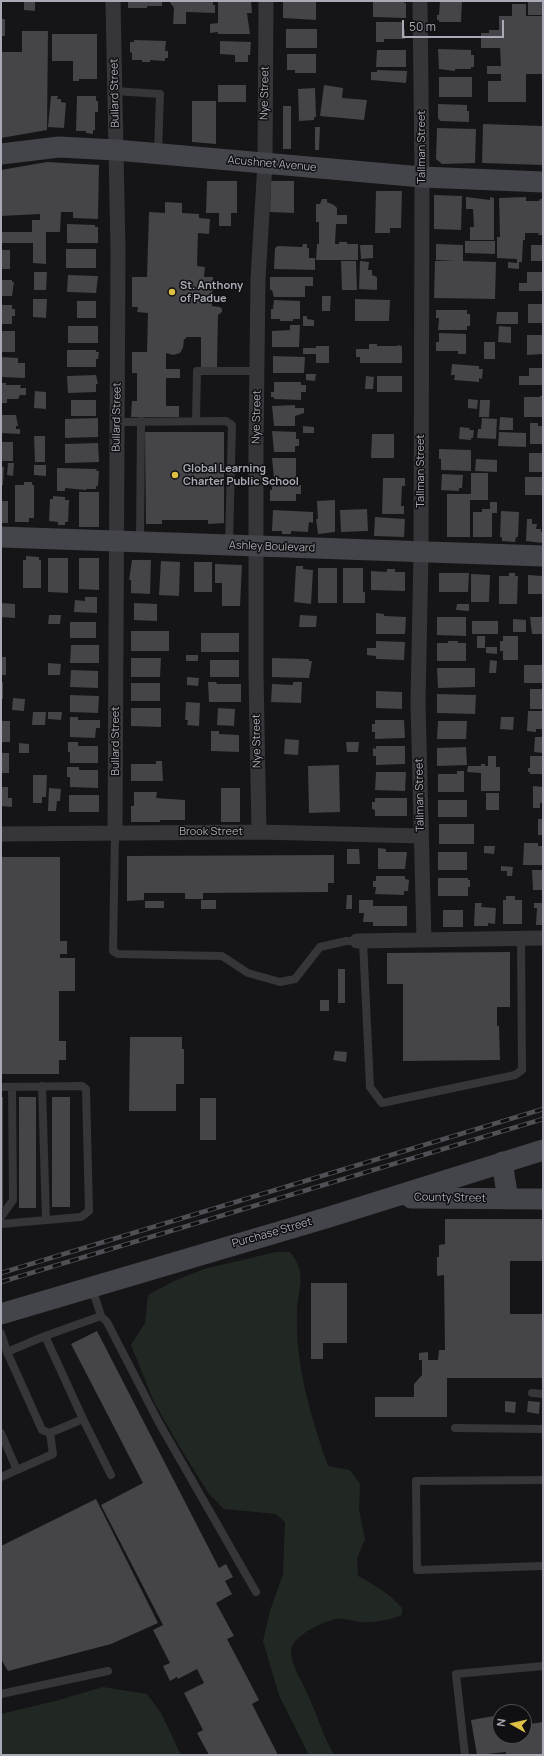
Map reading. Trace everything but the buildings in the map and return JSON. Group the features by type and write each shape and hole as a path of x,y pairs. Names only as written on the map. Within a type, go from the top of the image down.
{"main road":[{"name":"Acushnet Avenue","path":"1,154 59,147 116,150 422,177 543,182"},
{"name":"Ashley Boulevard","path":"1,537 421,553 543,556"},
{"name":"Purchase Street","path":"1,1314 92,1288 543,1150"},
{"path":"502,1162 508,1199"},
{"name":"County Street","path":"392,1197 543,1199"}],"street":[{"name":"Bullard Street","path":"114,1 118,250 115,833"},
{"name":"Nye Street","path":"259,832 256,674 257,371 258,280 265,163 266,1"},
{"name":"Tallman Street","path":"420,1 422,177 421,553 418,703 424,940"},
{"name":"Brook Street","path":"1,834 259,832 421,836"},
{"path":"360,942 543,938"}],"lane":[{"path":"115,91 160,94 158,154"},
{"path":"196,421 197,371 257,371"},
{"path":"140,542 141,421"},
{"path":"117,422 226,421 232,425 229,546"},
{"path":"115,833 113,951 118,954 222,956 248,973 280,982 295,979 320,947 346,941 360,942 370,1087 382,1103 515,1075 522,1070 521,939"},
{"path":"42,1086 46,1220"},
{"path":"1,1087 82,1086 86,1089 89,1211 81,1217 1,1224"},
{"path":"1,1217 13,1200 12,1087"},
{"path":"92,1288 101,1316 107,1322 158,1421 256,1592"},
{"path":"7,1352 45,1336 101,1316"},
{"path":"1,1333 7,1352 42,1430 50,1432 83,1419"},
{"path":"45,1336 83,1419 111,1475"},
{"path":"532,1394 543,1394"},
{"path":"455,1428 543,1429"},
{"path":"1,1477 53,1454 50,1432"},
{"path":"1,1433 17,1470"},
{"path":"543,1480 416,1481 417,1570 543,1566"},
{"path":"465,1755 456,1674 543,1666"},
{"path":"1,1694 108,1671"}],"shaded area":[{"path":"276,1252 290,1252 299,1267 301,1281 297,1312 297,1332 301,1371 310,1410 328,1466 350,1470 360,1484 359,1510 365,1539 357,1559 358,1576 382,1590 402,1608 402,1615 382,1621 360,1622 345,1619 330,1620 309,1630 296,1640 292,1646 291,1651 293,1663 334,1755 309,1755 279,1695 263,1641 270,1611 283,1574 285,1522 276,1514 224,1509 209,1494 154,1402 131,1345 145,1323 148,1295 174,1281 204,1269"},
{"path":"103,1687 147,1694 161,1713 181,1755 1,1755 1,1714 59,1700"}],"railway":[{"path":"1,1273 543,1109"},
{"path":"1,1282 543,1119"}],"place":[{"name":"St. Anthony of Padue","path":"172,292"},
{"name":"Global Learning Charter Public School","path":"175,475"}]}
